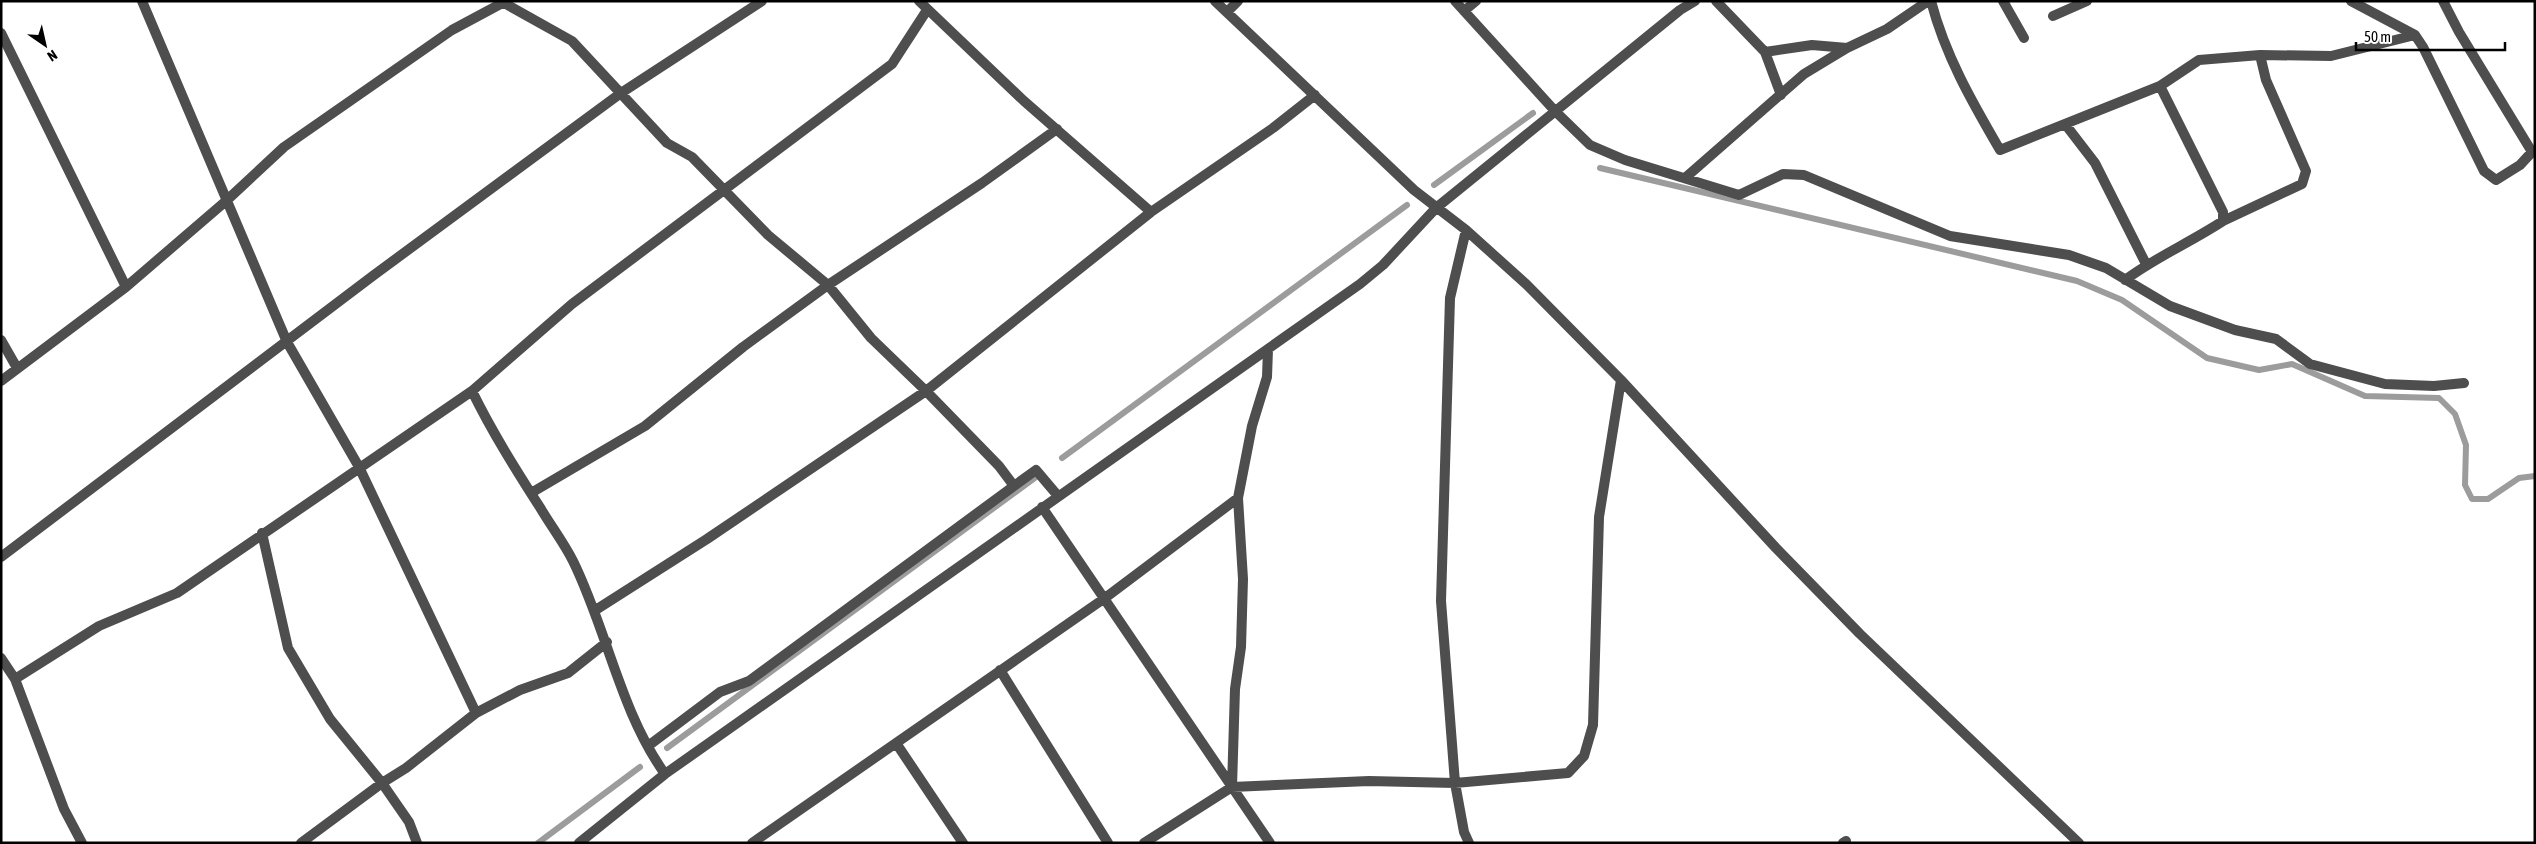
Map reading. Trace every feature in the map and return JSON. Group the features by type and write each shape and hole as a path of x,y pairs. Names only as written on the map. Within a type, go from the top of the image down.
{"street":[{"path":"1,558 620,93 762,1"},
{"path":"919,1 1057,129 1151,212"},
{"path":"1215,1 1228,11 1436,208 1466,230 1526,284 1621,380 1776,548 1841,614 2079,843"},
{"path":"1228,11 1238,1"},
{"path":"1454,1 1555,112 1590,145 1626,160 1739,195 1784,174 1804,175 1950,236 2070,256 2106,268 2170,306 2235,330 2276,339 2295,350 2310,364 2385,384 2434,386 2464,382"},
{"path":"1464,11 1476,1"},
{"path":"579,843 665,774 1268,349 1383,265 1436,208 1680,10 1695,1"},
{"path":"1716,1 1765,52 1781,95"},
{"path":"1685,178 1804,74 1847,48 1887,29 1930,1 1939,33 1966,90 2000,150 2160,86 2199,60 2260,55 2331,56 2415,35"},
{"path":"2003,1 2024,38"},
{"path":"2053,16 2087,1"},
{"path":"2351,1 2415,35 2423,47 2484,171 2496,180 2520,165 2532,152 2458,32 2444,1"},
{"path":"143,2 287,342 360,467 476,713"},
{"path":"1,381 126,287 226,201 284,146 452,30 505,2 572,41 667,143 692,157 768,235 828,285 871,338 999,466 1014,486"},
{"path":"14,679 99,626 177,593 472,391 572,304 892,64 927,10"},
{"path":"1,33 126,287"},
{"path":"1765,52 1812,45 1847,48"},
{"path":"2125,280 2146,264 2191,242 2223,222 2302,184 2306,171 2266,80 2260,55"},
{"path":"2160,86 2223,212 2223,222"},
{"path":"594,611 707,539 926,391 1151,212 1273,128 1315,95"},
{"path":"2065,124 2094,163 2146,264"},
{"path":"531,494 645,426 743,347 828,285 982,183 1057,129"},
{"path":"1466,230 1450,298 1441,601 1455,783 1464,832 1469,843"},
{"path":"1,340 17,368"},
{"path":"1232,787 1235,689 1242,647 1242,579 1238,498 1250,435 1267,377 1268,349"},
{"path":"1144,843 1232,787 1369,781 1455,783 1568,774 1584,756 1593,725 1599,516 1621,380"},
{"path":"472,391 491,430 572,561 607,642 624,695 648,746 665,774"},
{"path":"648,746 720,692 750,681 1036,470 1058,496"},
{"path":"752,843 1105,598 1238,498"},
{"path":"1042,507 1270,843"},
{"path":"262,533 288,648 330,719 382,783 409,822 417,843"},
{"path":"301,843 382,783 406,768 476,713 520,690 568,673 607,642"},
{"path":"1,658 14,679 64,808 82,843"},
{"path":"1000,670 1108,843"},
{"path":"896,743 963,843"}],"waterway":[{"path":"1434,185 1533,113"},
{"path":"1600,168 2077,281 2122,300 2207,358 2259,370 2292,364 2365,396 2439,398 2455,414 2466,445 2465,485 2472,499 2488,499 2519,478 2535,476"},
{"path":"1062,458 1407,205"},
{"path":"667,748 1036,477"},
{"path":"538,843 640,767"}]}
